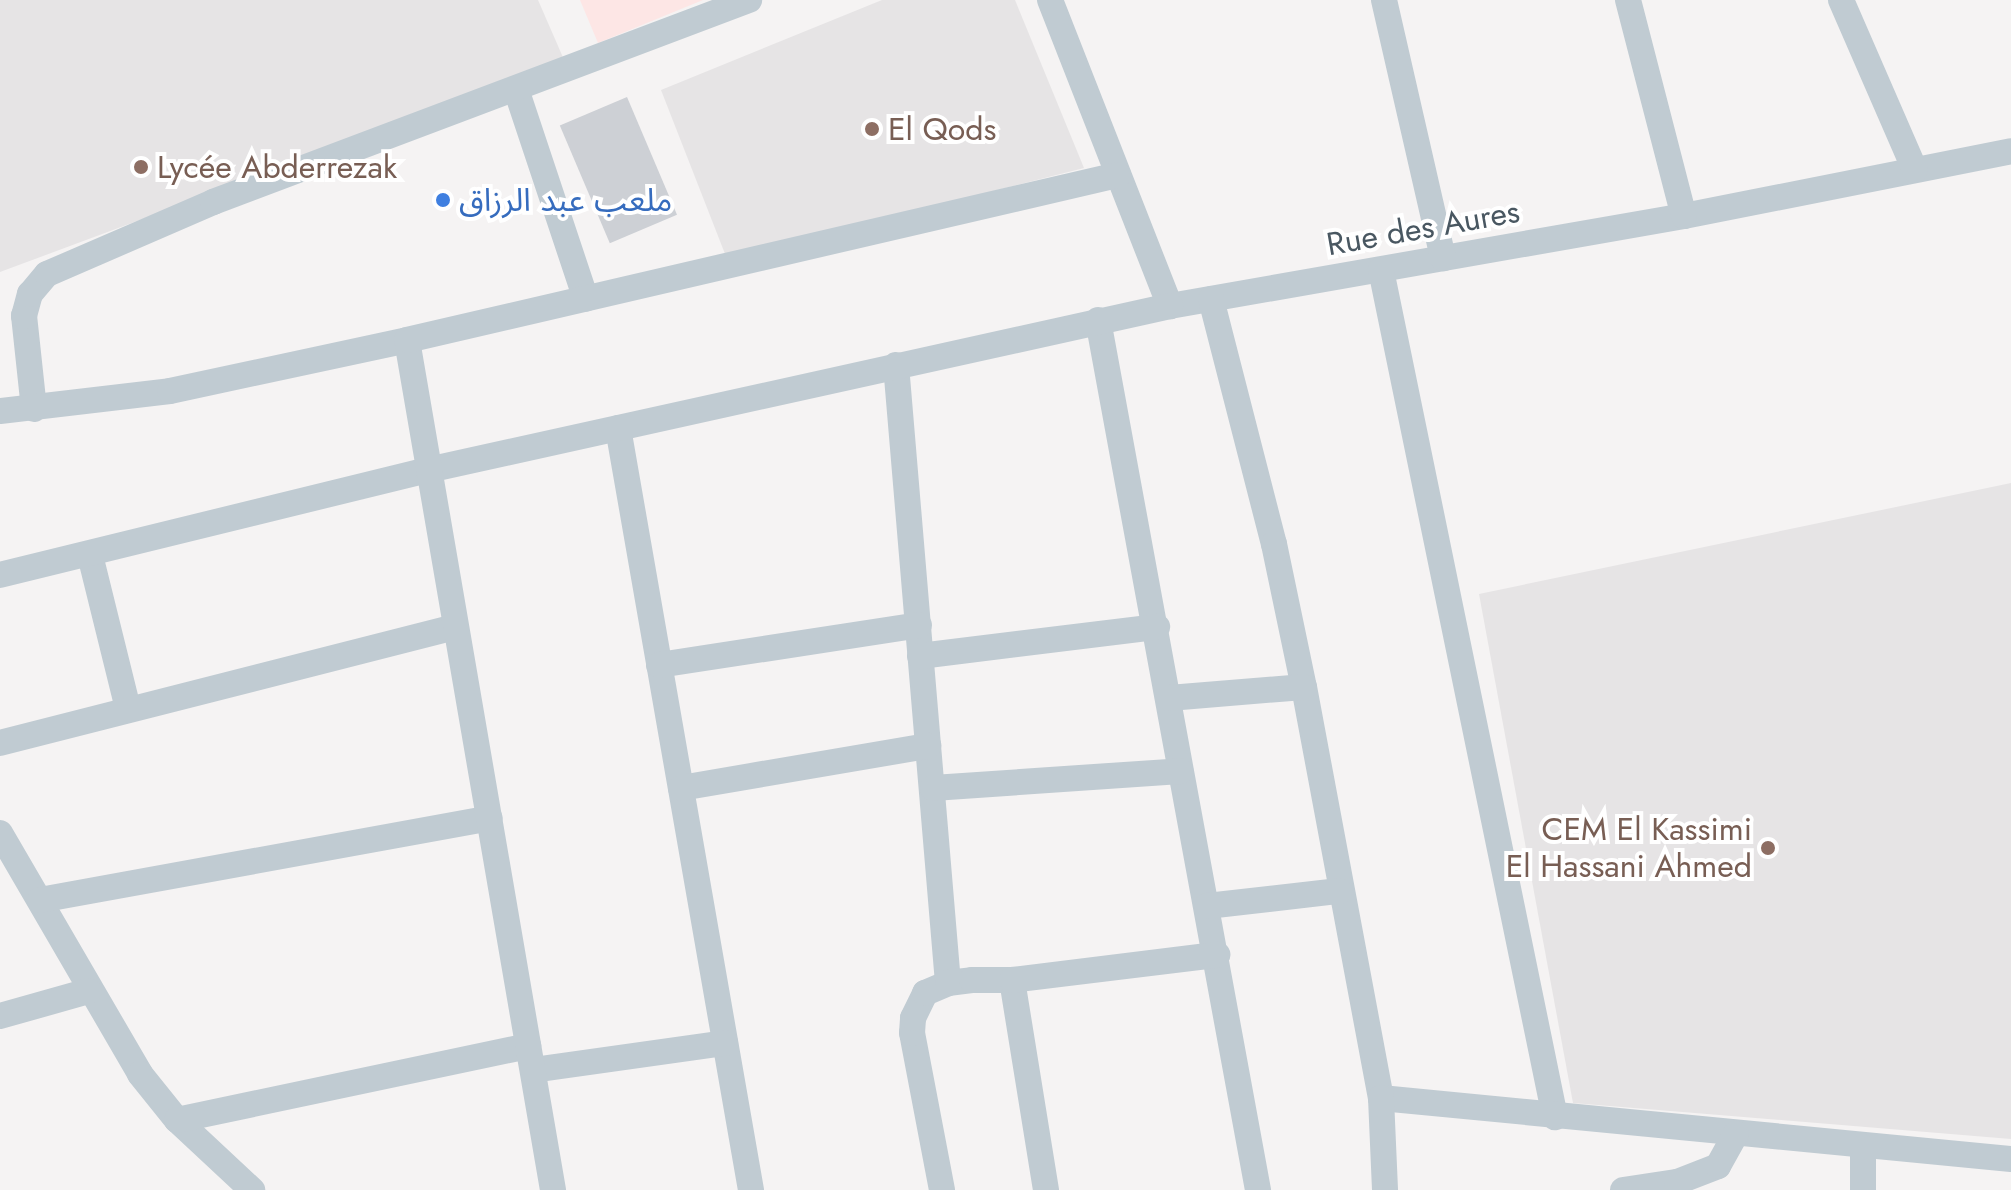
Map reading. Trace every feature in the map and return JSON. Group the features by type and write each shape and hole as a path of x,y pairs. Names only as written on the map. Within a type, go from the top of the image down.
{"street":[{"path":"34,409 24,316 30,294 47,274 213,202 749,0"},
{"path":"1050,0 1170,306"},
{"path":"1384,0 1443,258"},
{"path":"1628,0 1684,216"},
{"path":"1841,0 1915,170"},
{"path":"516,89 586,299"},
{"name":"Rue des Aures","path":"0,575 428,470 1098,320 1684,216 2011,151"},
{"path":"0,411 170,391 407,340 1118,175"},
{"path":"1381,270 1555,1117"},
{"path":"1211,299 1274,544 1304,687 1339,891 1381,1098 1385,1190"},
{"path":"1098,320 1157,627 1180,771 1217,955 1258,1190"},
{"path":"407,340 553,1190"},
{"path":"896,365 948,983"},
{"path":"618,428 751,1190"},
{"path":"90,555 128,709"},
{"path":"659,665 919,625"},
{"path":"0,743 455,627"},
{"path":"920,656 1157,627"},
{"path":"1169,698 1304,687"},
{"path":"681,788 928,746"},
{"path":"933,788 1180,771"},
{"path":"40,900 490,818"},
{"path":"0,833 89,991 140,1074 177,1120 252,1190"},
{"path":"1207,906 1339,891"},
{"path":"942,1190 912,1033 913,1018 925,993 948,983 1012,980 1217,955"},
{"path":"1012,980 1043,1189"},
{"path":"0,1016 89,991"},
{"path":"177,1120 530,1058 725,1043"},
{"path":"1381,1098 2011,1159"},
{"path":"1623,1190 1677,1182 1708,1171 1718,1166 1736,1134"},
{"path":"1863,1147 1863,1190"}],"shaded area":[{"name":"Lycée Abderrezak","path":"0,0 538,0 565,62 0,272"},
{"path":"580,0 703,0 598,43"},
{"name":"El Qods","path":"882,0 1015,0 1084,168 727,259 661,90"},
{"name":"CEM El Kassimi El Hassani Ahmed","path":"2011,483 2011,1139 1573,1103 1479,594"}],"building":[{"path":"627,97 677,215 610,243 560,126"}],"place":[{"name":"El Qods","path":"872,129"},
{"name":"Lycée Abderrezak","path":"141,167"},
{"name":"ملعب عبد الرزاق","path":"443,200"},
{"name":"CEM El Kassimi El Hassani Ahmed","path":"1768,848"}]}
